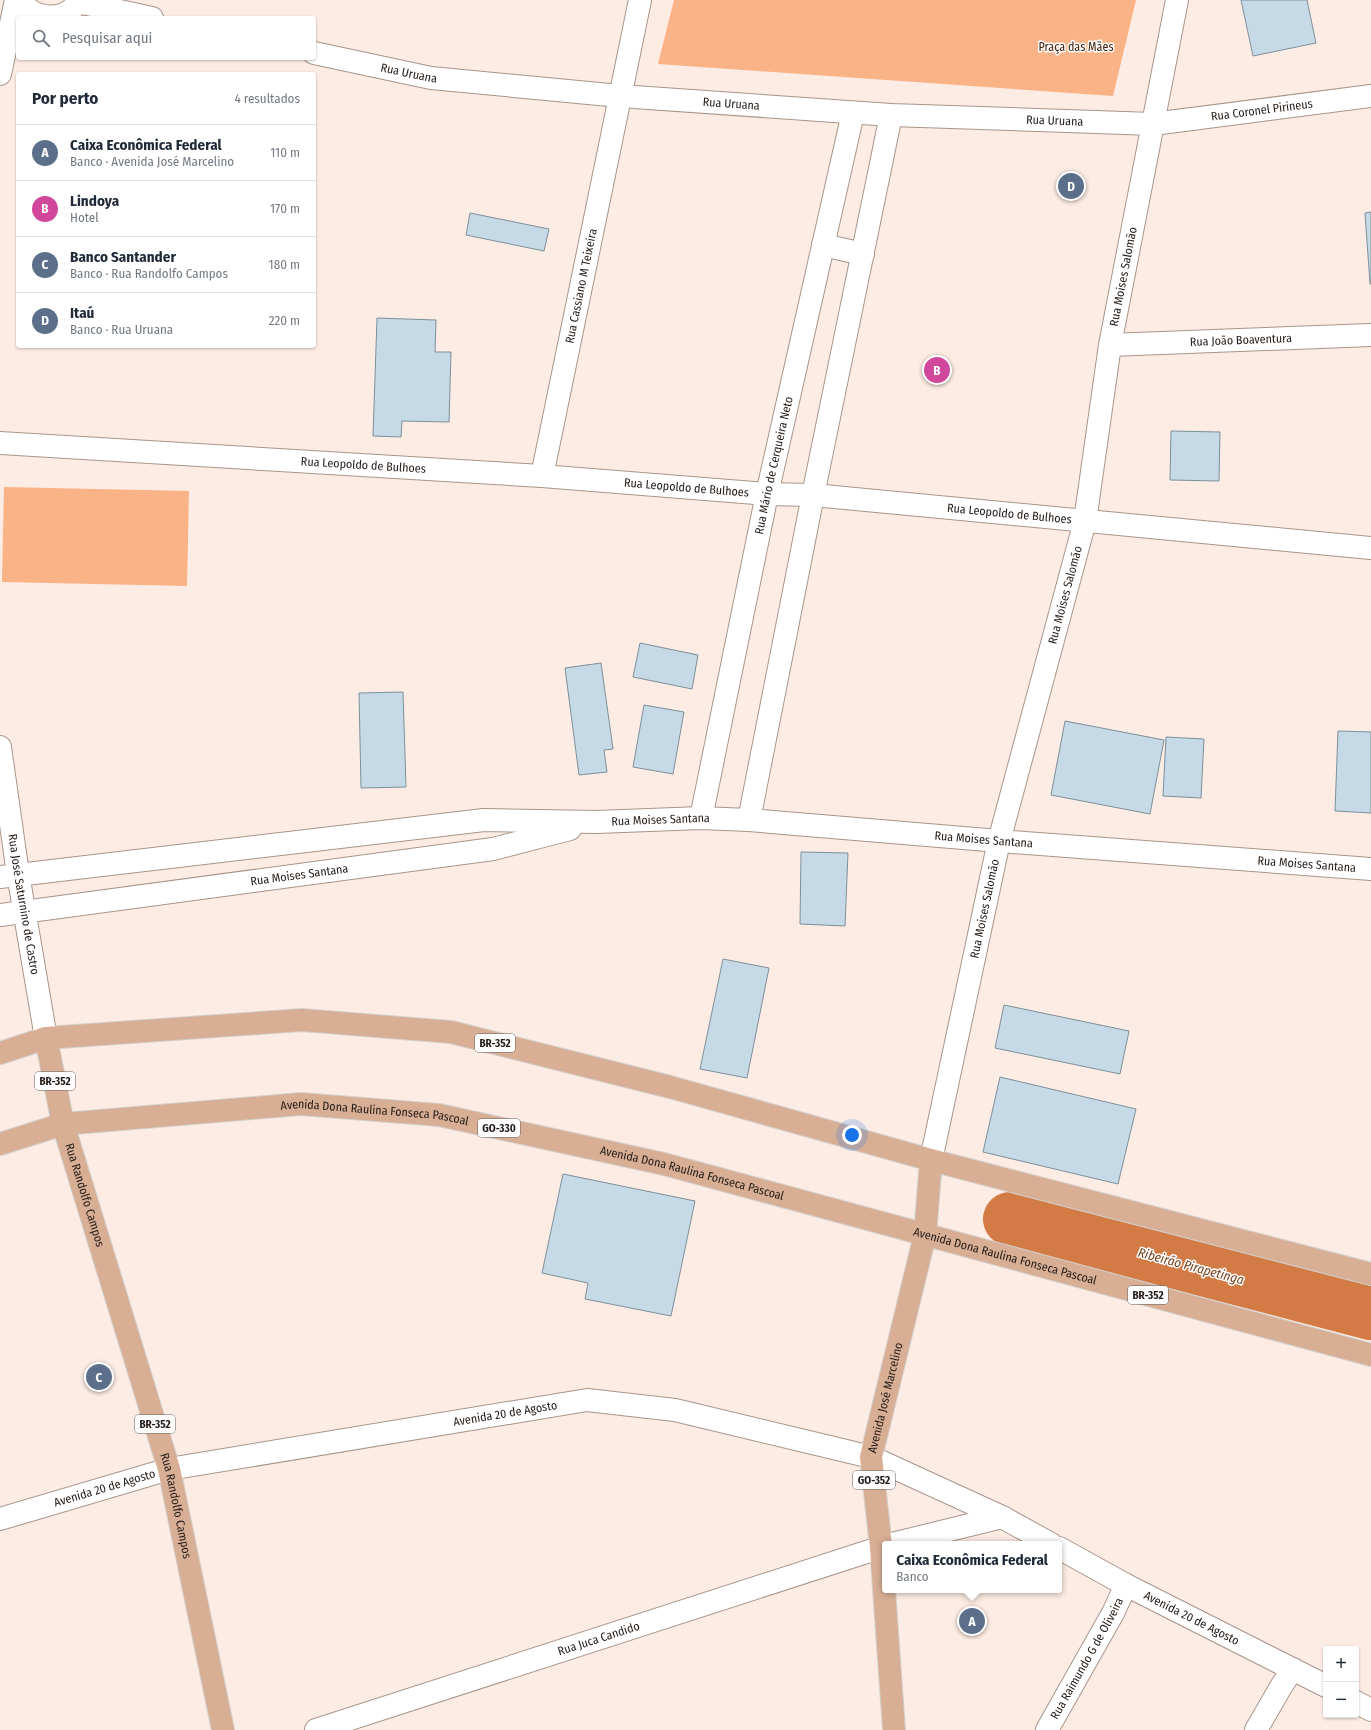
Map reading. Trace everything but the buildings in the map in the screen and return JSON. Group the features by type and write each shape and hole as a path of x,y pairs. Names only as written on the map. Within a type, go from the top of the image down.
{"main road":[{"name":"BR-352","path":"63,1124 46,1038 302,1020 451,1032 670,1086 931,1160 1371,1274"},
{"path":"0,1053 46,1038"},
{"name":"Avenida Dona Raulina Fonseca Pascoal","path":"0,1144 63,1124 301,1104 439,1116 664,1164 1371,1356"},
{"name":"Rua Randolfo Campos","path":"63,1124 169,1469 223,1730"},
{"name":"Avenida José Marcelino","path":"885,1541 871,1457 925,1235 931,1160"},
{"name":"Avenida José Marcelino","path":"888,1593 894,1730"}],"street":[{"path":"0,74 16,0"},
{"path":"21,0 25,7 37,15 42,16"},
{"name":"Rua Cassiano M Teixeira","path":"542,476 640,0"},
{"name":"Rua Moises Salomão","path":"931,1160 998,841 1085,521 1110,345 1177,0"},
{"path":"57,16 67,12 78,1 143,16"},
{"name":"Rua Uruana","path":"316,53 431,78 620,96 891,115 1153,124"},
{"path":"0,74 16,56"},
{"name":"Rua Coronel Pirineus","path":"1153,124 1371,96"},
{"name":"Rua Mário de Cerqueira Neto","path":"701,818 767,494 853,113"},
{"path":"749,820 813,495 891,115"},
{"path":"823,245 862,254"},
{"name":"Rua João Boaventura","path":"1110,345 1371,335"},
{"name":"Rua Leopoldo de Bulhoes","path":"0,443 542,476 767,494 813,495 1371,548"},
{"name":"Rua José Saturnino de Castro","path":"0,747 9,875 25,911 46,1038"},
{"name":"Rua Moises Santana","path":"9,875 484,820 597,822 701,818 749,820 998,841 1371,869"},
{"name":"Rua Moises Santana","path":"0,915 493,849 597,822"},
{"name":"Avenida 20 de Agosto","path":"0,1519 169,1469 587,1400 676,1410 871,1457 1002,1517 1046,1541"},
{"path":"906,1541 1002,1517"},
{"name":"Rua Juca Candido","path":"316,1730 882,1547"},
{"name":"Avenida 20 de Agosto","path":"1062,1550 1126,1585 1323,1684"},
{"name":"Rua Raimundo G de Oliveira","path":"1047,1730 1113,1613 1126,1585"},
{"path":"1256,1730 1282,1685 1294,1669"},
{"path":"1359,1704 1371,1710"}],"green space":[{"name":"Praça das Mães","path":"674,0 1136,0 1113,96 658,64"},
{"path":"4,487 189,491 187,586 2,582"}],"waterway":[{"name":"Ribeirão Pirapetinga","path":"1010,1219 1371,1313"}],"place":[{"name":"Itaú","path":"1071,186"},
{"name":"Lindoya","path":"937,370"},
{"name":"Banco Santander","path":"99,1377"},
{"name":"Caixa Econômica Federal","path":"972,1621"}]}
